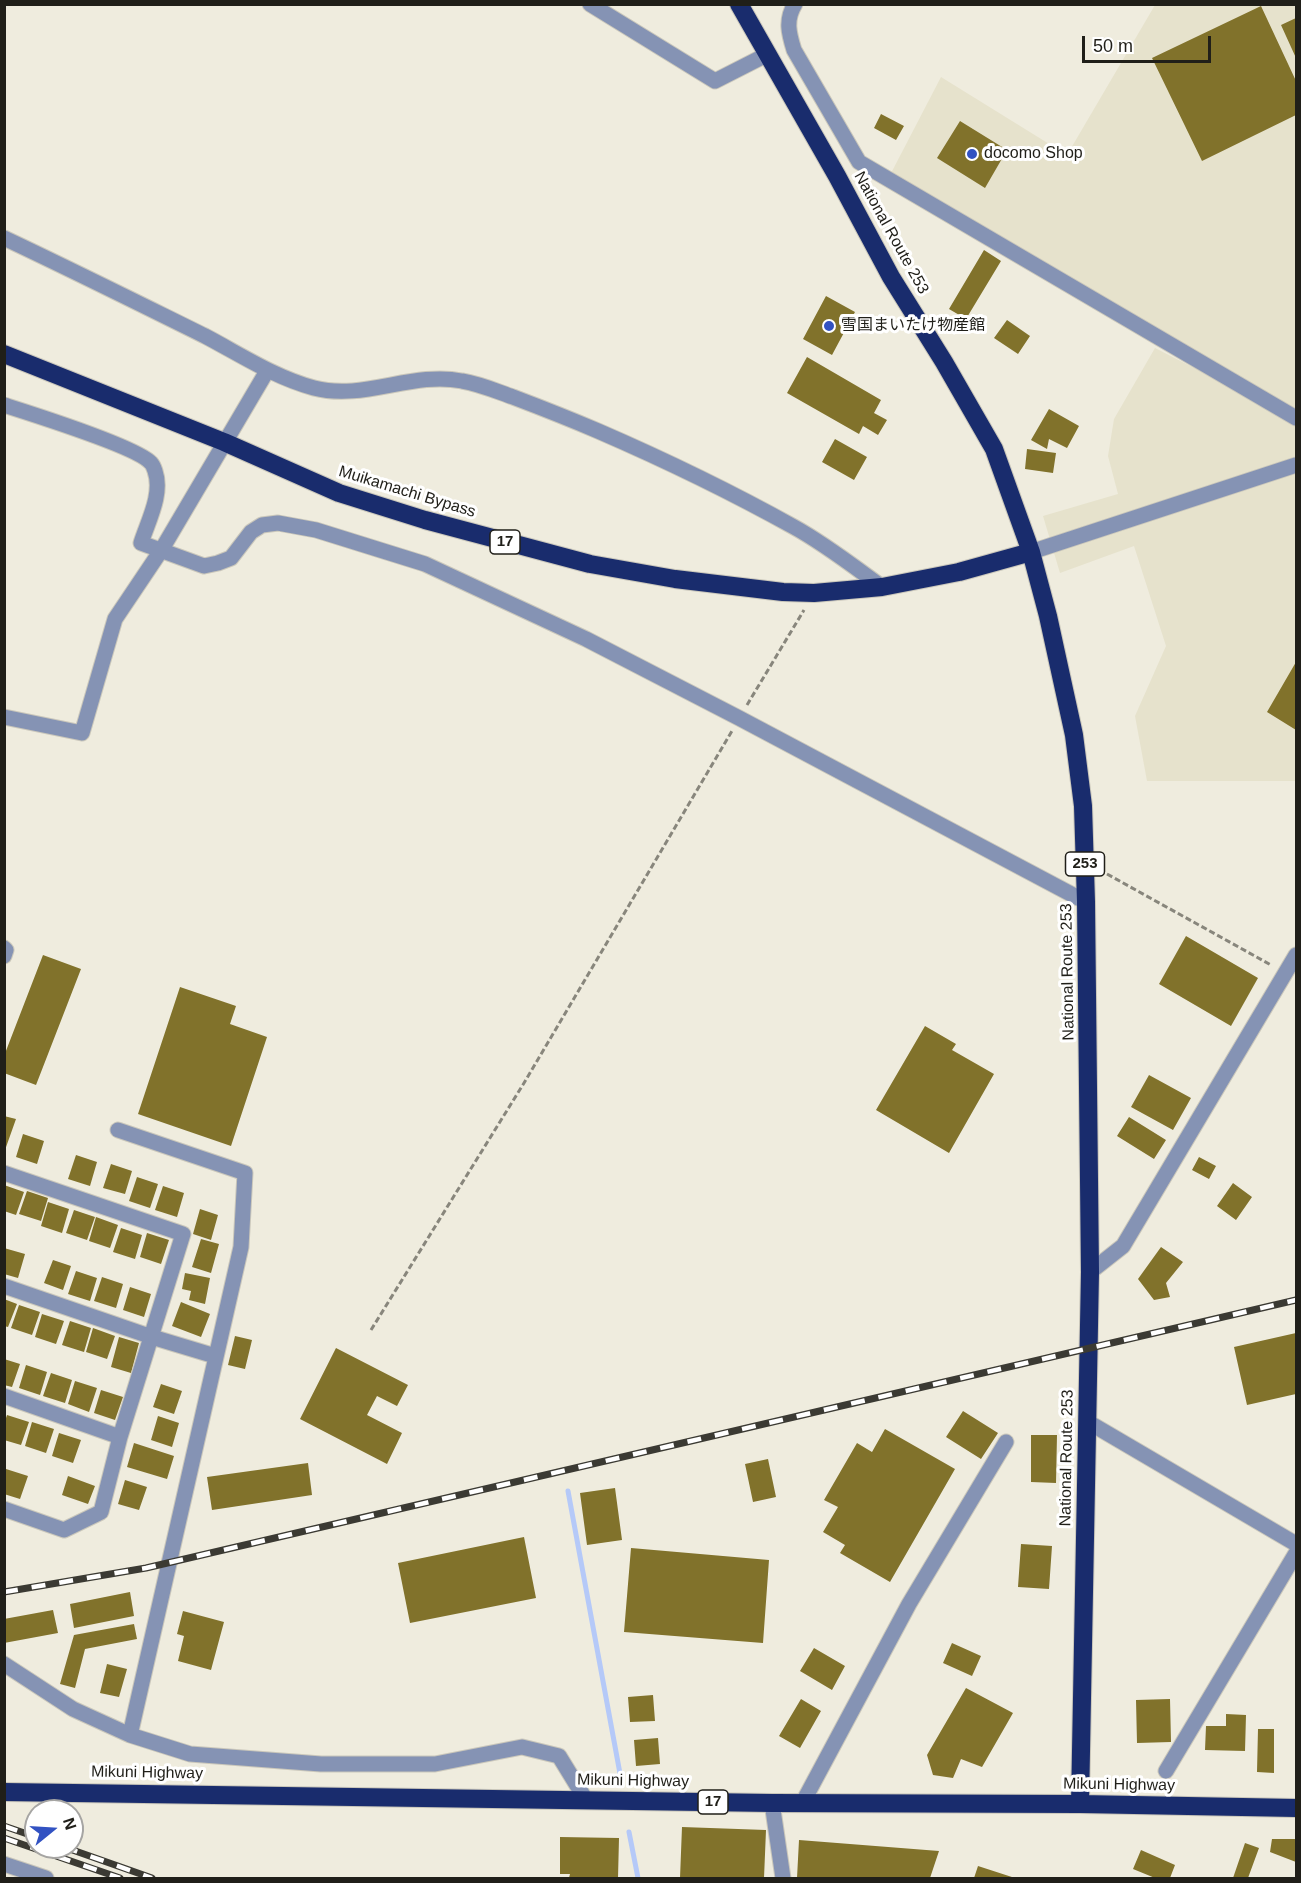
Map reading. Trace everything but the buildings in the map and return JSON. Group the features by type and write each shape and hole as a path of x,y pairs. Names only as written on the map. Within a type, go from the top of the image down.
{"highway":[{"name":"National Route 253","path":"739,4 837,176 891,277 944,362 994,449 1031,552 1048,616 1074,735 1083,806 1086,902 1090,1272 1080,1804"},
{"name":"Muikamachi Bypass","path":"4,354 224,442 339,493 425,520 590,564 675,579 783,592 814,593 882,587 959,572 1031,552"},
{"name":"Mikuni Highway","path":"4,1792 1296,1808"}],"street":[{"path":"590,4 715,81 766,55"},
{"path":"795,4 790,13 788,31 794,50 859,162 1296,418"},
{"path":"837,176 859,162"},
{"path":"4,238 200,334 267,371 315,388 341,391 373,389 401,382 435,378 476,384 569,418 662,459 795,527 882,587"},
{"path":"4,717 82,733 115,619 162,549 267,371"},
{"path":"4,405 109,442 151,462 156,472 158,486 141,543 204,566 231,558 251,532 262,525 278,524 316,530 425,564 468,582 586,639 1086,902"},
{"path":"1031,552 1296,465"},
{"path":"4,948 6,950 4,956"},
{"path":"1090,1272 1123,1246 1296,956"},
{"path":"118,1130 245,1173 241,1247 130,1735"},
{"path":"4,1173 183,1234 120,1437 101,1512 64,1530 4,1509"},
{"path":"4,1286 152,1337 215,1356"},
{"path":"4,1396 120,1437"},
{"path":"1088,1422 1296,1544"},
{"path":"803,1802 909,1604 1006,1442"},
{"path":"1166,1771 1296,1553"},
{"path":"4,1664 73,1710 130,1735 190,1754 321,1764 435,1764 522,1747 559,1756 586,1800"},
{"path":"772,1803 783,1878"},
{"path":"4,1864 46,1878"}],"path":[{"path":"371,1330 524,1083 814,593"},
{"path":"1107,874 1286,973"}],"shaded area":[{"path":"1155,5 1296,5 1296,418 888,179 941,77 1067,155"},
{"path":"1155,348 1296,420 1296,781 1147,781 1135,716 1166,646 1134,546 1060,573 1043,516 1118,494 1108,456 1114,419"}],"waterway":[{"path":"568,1491 621,1779"},
{"path":"629,1832 638,1878"}],"railway":[{"path":"4,1592 146,1568 1296,1300"},
{"path":"4,1826 24,1833"},
{"path":"4,1838 120,1878"},
{"path":"84,1854 152,1878"}],"place":[{"name":"docomo Shop","path":"972,154"},
{"name":"雪国まいたけ物産館","path":"829,326"}]}
